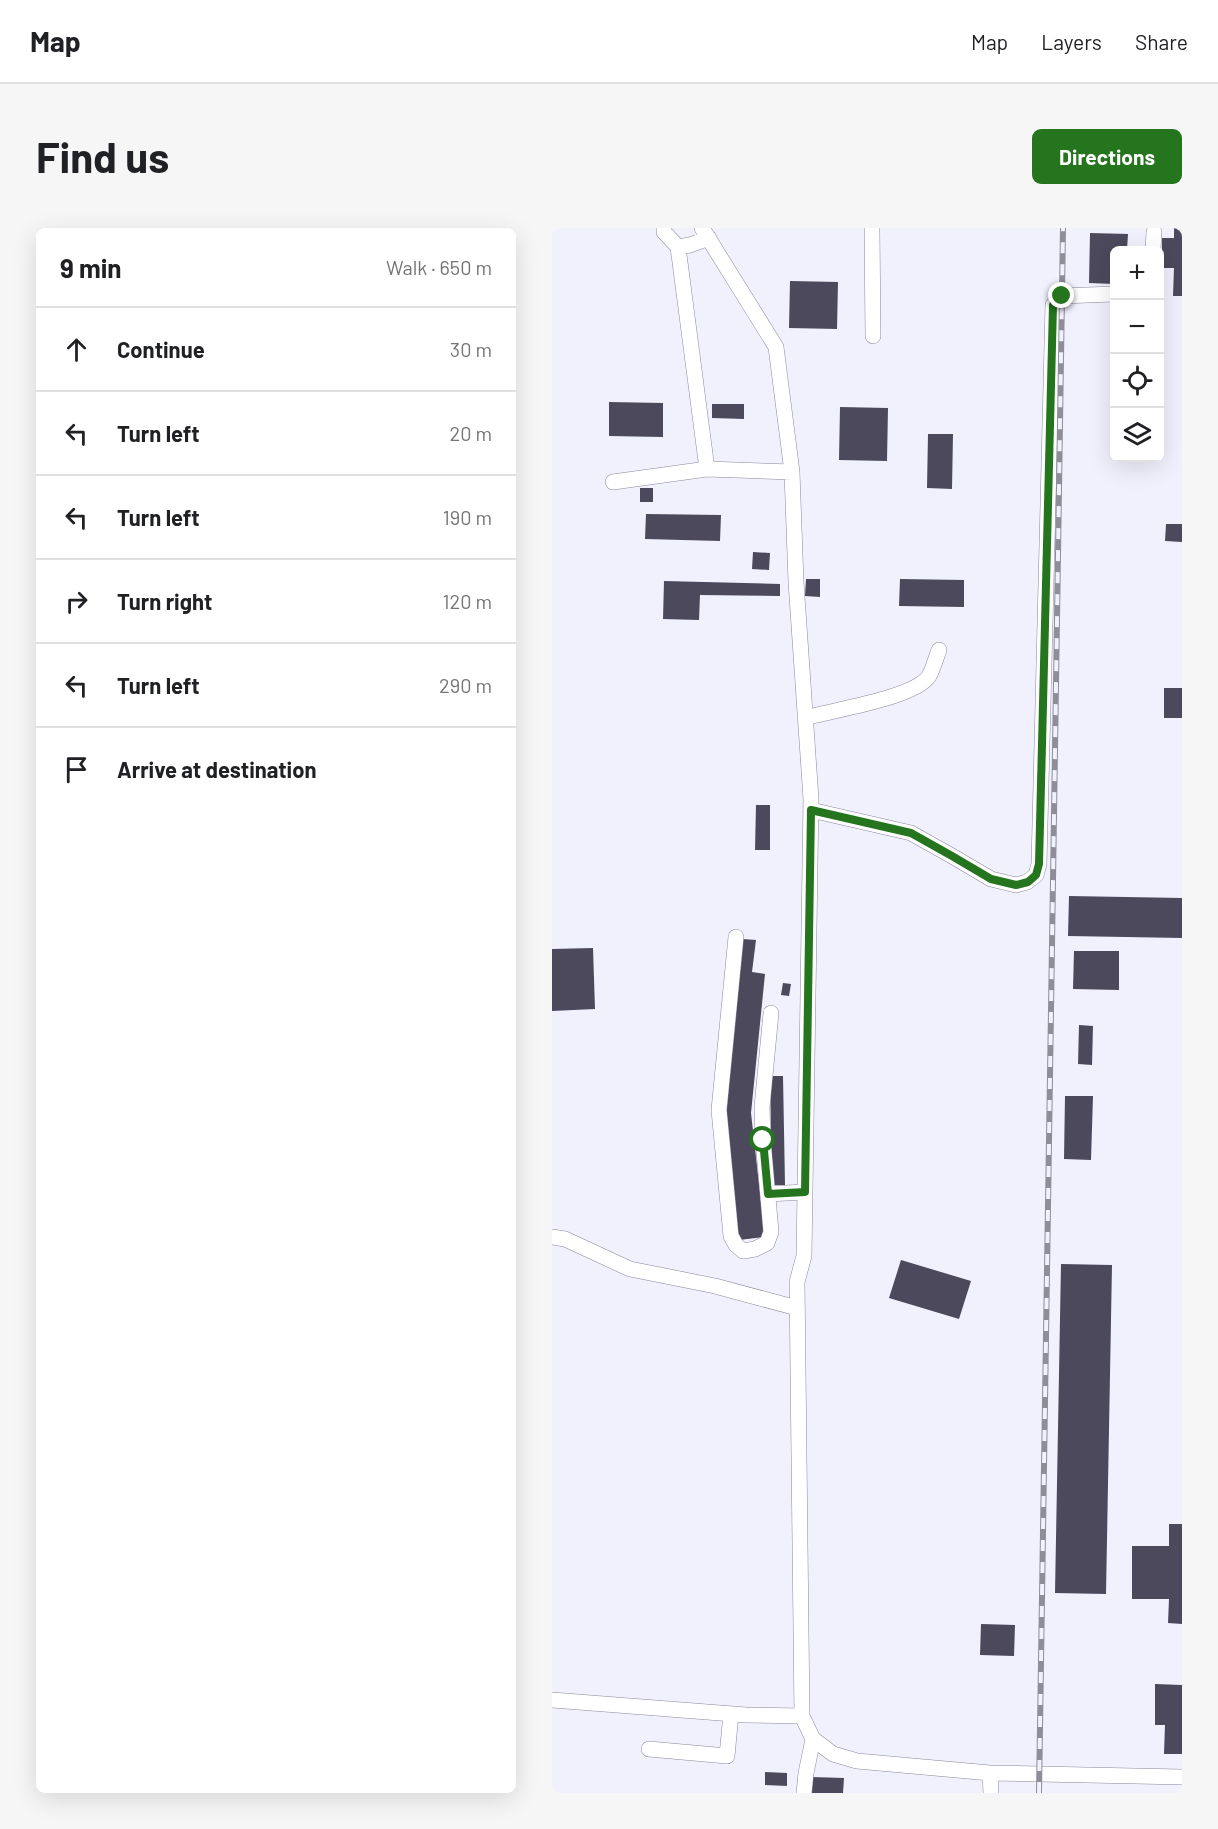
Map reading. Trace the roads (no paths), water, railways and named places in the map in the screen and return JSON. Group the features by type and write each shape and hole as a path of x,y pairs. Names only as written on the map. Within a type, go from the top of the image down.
{"street":[{"path":"664,228 664,232 678,247 707,469"},
{"path":"872,228 873,336"},
{"path":"1153,246 1154,232"},
{"path":"678,247 690,245 705,233 776,347 792,472 796,582 811,810 804,1256 797,1282 802,1716 813,1739 833,1754 857,1761 990,1773 1182,1777"},
{"path":"811,810 911,833 991,879 1016,885 1028,882 1036,875 1039,864 1053,305 1062,296 1110,294"},
{"path":"613,482 707,469 792,472"},
{"path":"806,718 889,699 916,686 928,678 939,650"},
{"path":"736,937 718,1110 731,1236 743,1251 755,1249 767,1243 771,1232 762,1107 771,1013"},
{"path":"768,1194 805,1192"},
{"path":"552,1237 565,1239 630,1269 715,1286 797,1308"},
{"path":"552,1700 731,1714 802,1716"},
{"path":"649,1749 727,1756 731,1714"},
{"path":"804,1793 813,1739"},
{"path":"990,1773 991,1793"}],"railway":[{"path":"1039,1793 1063,228"}]}
